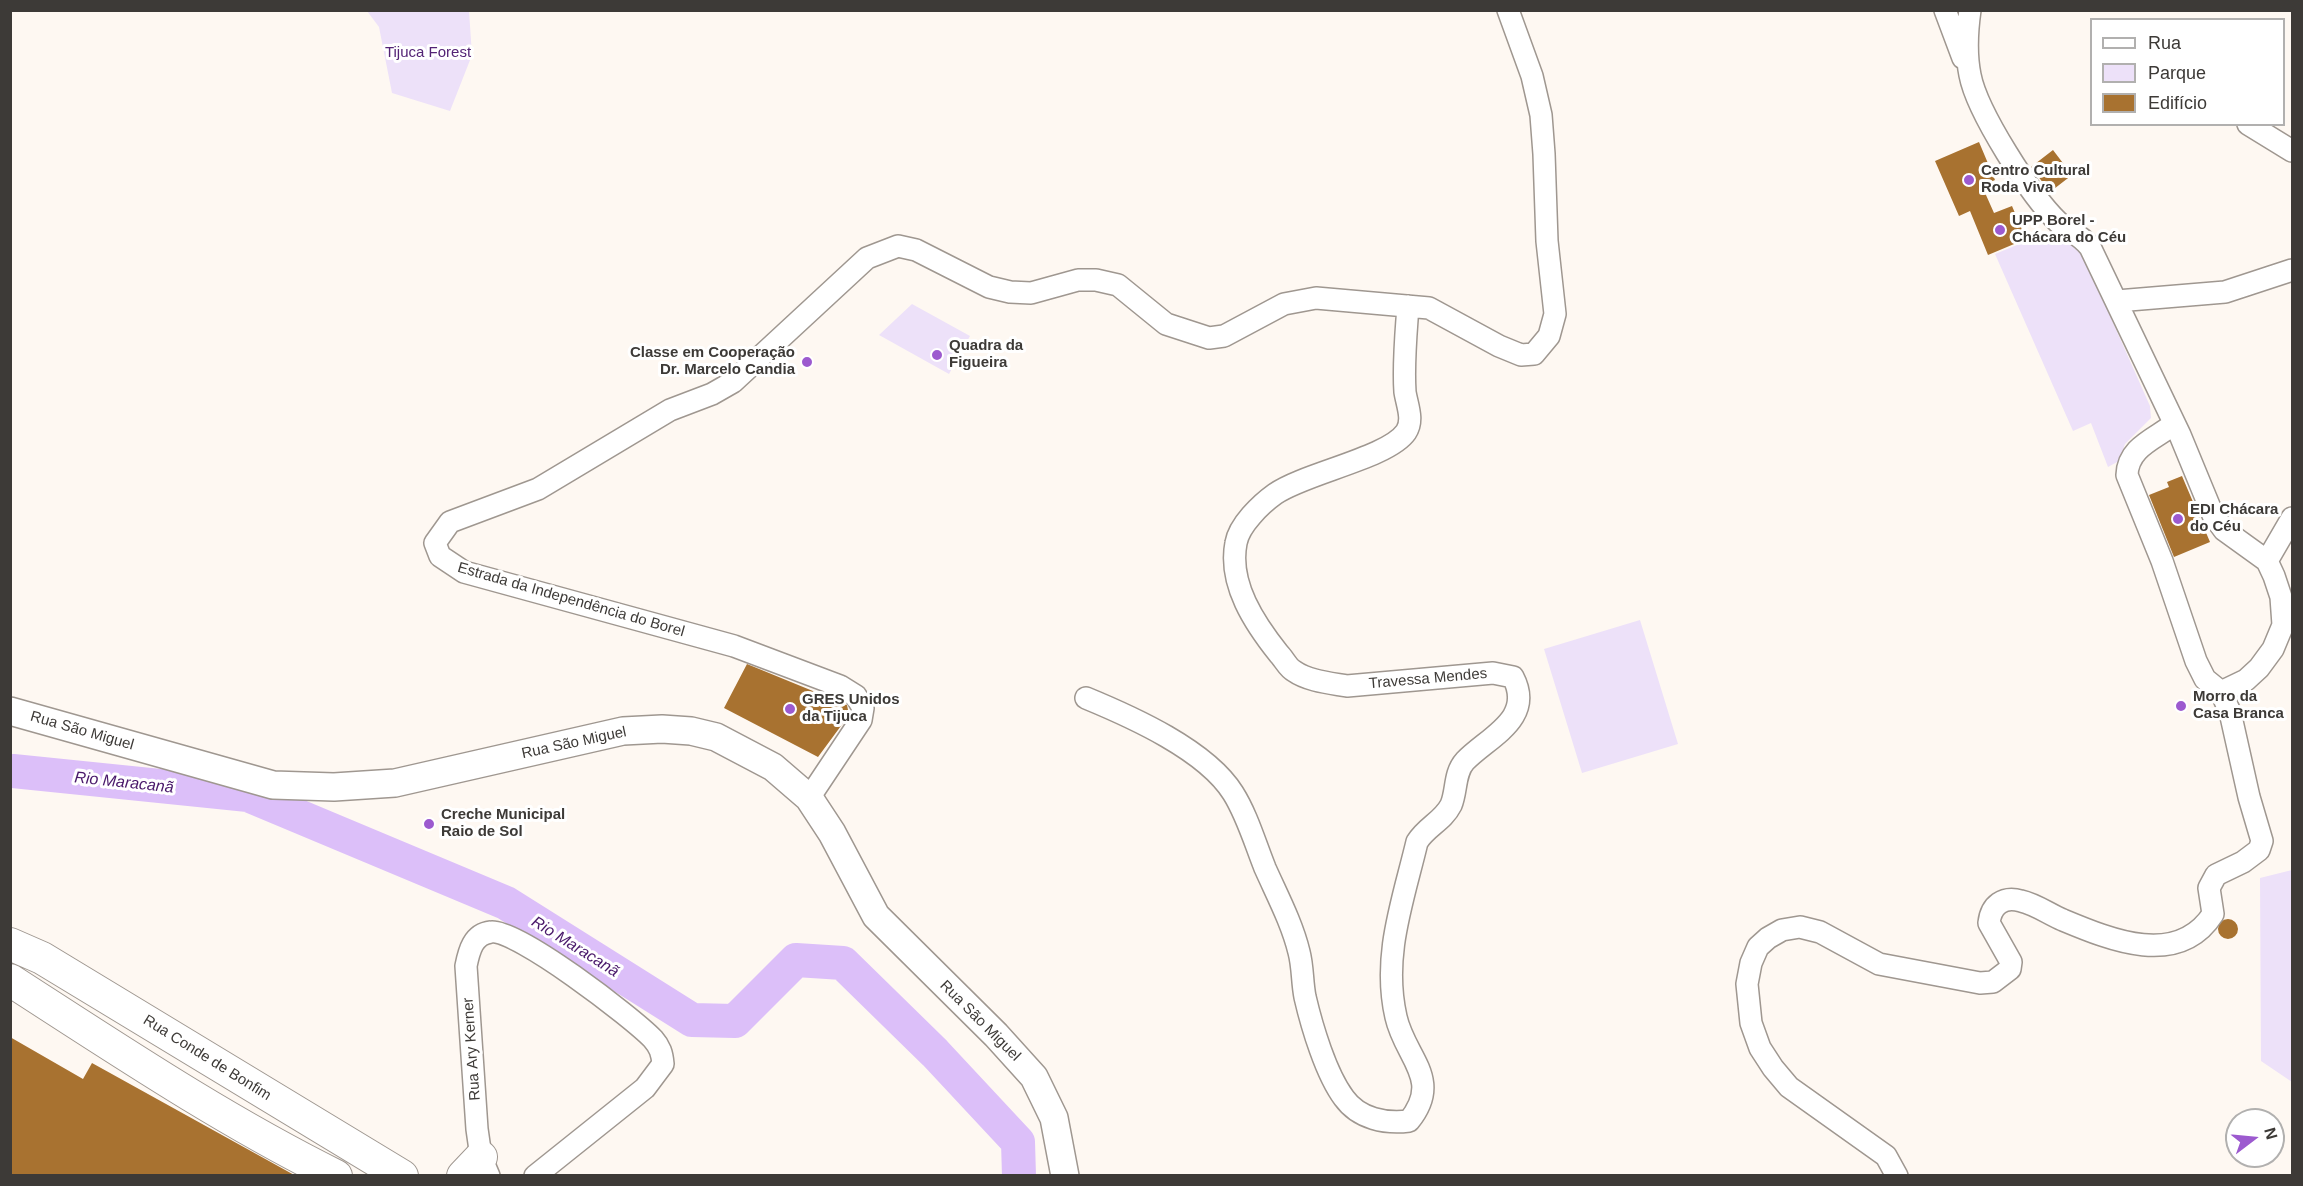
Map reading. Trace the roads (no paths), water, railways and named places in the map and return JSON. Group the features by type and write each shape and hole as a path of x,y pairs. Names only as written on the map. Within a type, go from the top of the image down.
{"main road":[{"name":"Rua Conde de Bonfim","path":"10,944 42,958 135,1013 402,1176"},
{"path":"10,980 63,1016 212,1107 336,1176"},
{"path":"63,1016 73,1002 84,996 135,1013"}],"street":[{"name":"Estrada da Independência do Borel","path":"809,798 861,720 863,708 856,696 840,686 734,646 464,572 440,556 435,543 440,533 450,522 538,489 670,410 712,394 734,382 867,258 898,246 916,250 989,287 1010,292 1031,293 1078,280 1096,280 1118,285 1166,324 1209,338 1224,336 1284,304 1316,298 1429,308 1499,346 1521,355 1534,354 1549,336 1555,314 1548,241 1541,114 1532,76 1508,10"},
{"path":"1945,10 1982,106 2013,163 2059,222 2080,234 2090,247 2174,424 2213,515 2224,530 2278,548"},
{"path":"1970,10 1967,27 1970,76"},
{"path":"2251,126 2292,151"},
{"path":"2117,301 2225,292 2292,270"},
{"name":"Travessa Mendes","path":"1086,698 1136,718 1165,736 1210,767 1233,792 1293,934 1299,952 1305,995 1315,1030 1344,1099 1371,1119 1392,1124 1409,1121 1422,1105 1422,1077 1396,1019 1391,983 1394,928 1417,842 1423,832 1444,816 1452,802 1457,776 1464,762 1499,734 1516,712 1519,689 1513,677 1493,673 1347,686 1323,682 1293,671 1261,631 1243,598 1235,570 1236,541 1251,516 1275,494 1305,479 1394,444 1407,431 1410,420 1405,392 1408,306"},
{"path":"1897,1176 1886,1156 1789,1087 1760,1048 1747,1002 1751,963 1758,947 1782,930 1800,927 1821,932 1879,964 1980,983 1993,982 2010,969 2011,963 1989,922 1994,906 2010,899 2021,901 2065,920 2133,944 2152,946 2184,941 2204,928 2213,914 2209,888 2216,875 2243,862 2259,850 2262,841 2248,797 2230,712 2221,692 2205,679 2196,661 2162,561 2127,475 2127,462 2138,449 2174,424"},
{"path":"2221,692 2246,680 2259,668 2272,649 2283,625 2280,597 2274,576 2278,548 2292,519"},
{"name":"Rua São Miguel","path":"10,711 273,785 293,786 395,783 622,731 663,729 691,731 716,737 745,750 773,768 809,798 832,833 876,916 996,1035 1034,1077 1054,1118 1065,1176"},
{"name":"Rua Ary Kerner","path":"478,1169 466,966 469,949 477,938 489,932 501,932 583,983 652,1039 662,1052 663,1064 645,1088 535,1176"}],"waterway":[{"name":"Rio Maracanã","path":"13,771 248,795 506,903 692,1020 735,1021 796,960 843,963 935,1053 1018,1142 1019,1176"}],"place":[{"name":"Centro Cultural Roda Viva","path":"1969,180"},
{"name":"UPP Borel - Chácara do Céu","path":"2000,230"},
{"name":"Quadra da Figueira","path":"937,355"},
{"name":"Classe em Cooperação Dr. Marcelo Candia","path":"807,362"},
{"name":"EDI Chácara do Céu","path":"2178,519"},
{"name":"Morro da Casa Branca","path":"2181,706"},
{"name":"GRES Unidos da Tijuca","path":"790,709"},
{"name":"Creche Municipal Raio de Sol","path":"429,824"}],"park label":[{"name":"Tijuca Forest","path":"428,53"}]}
